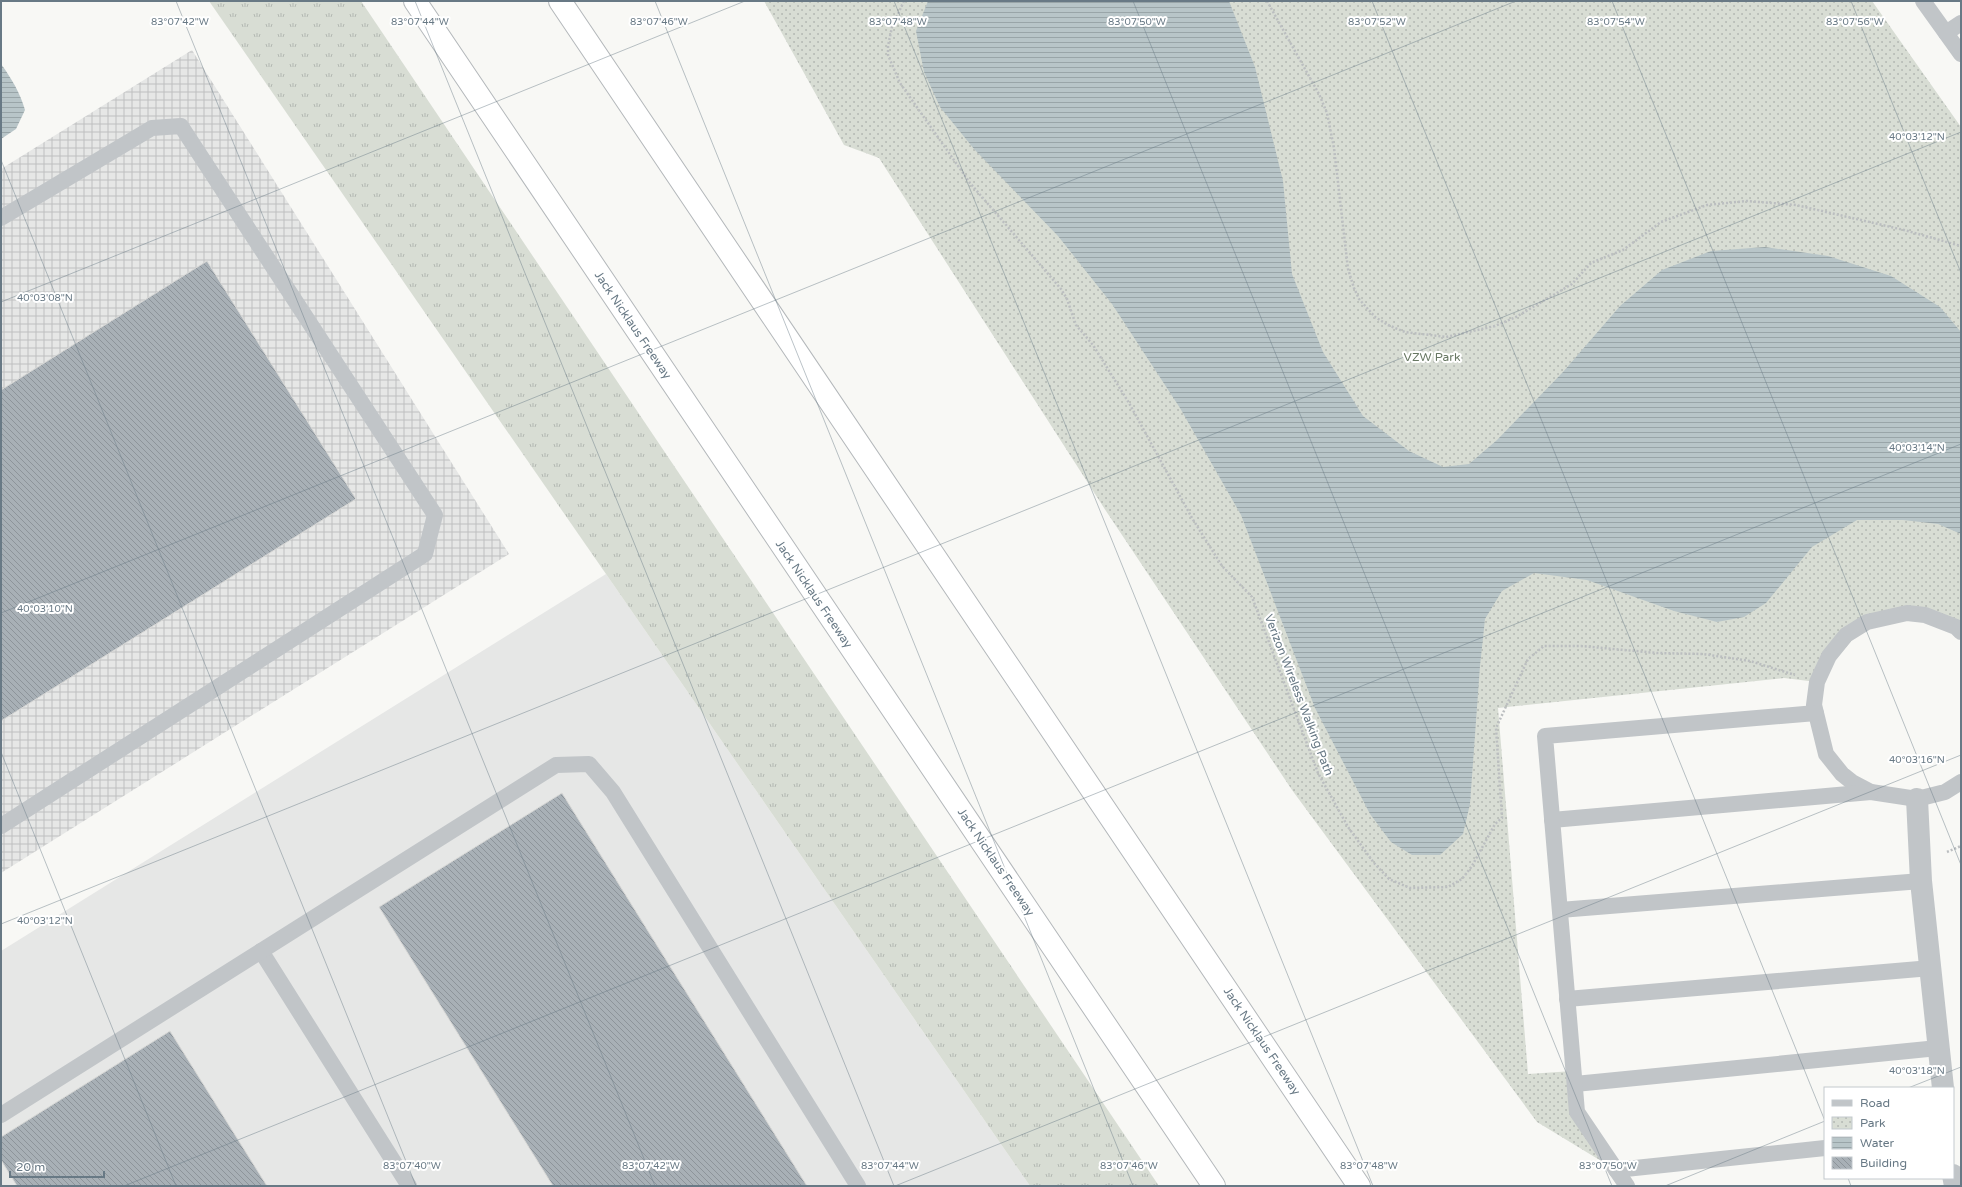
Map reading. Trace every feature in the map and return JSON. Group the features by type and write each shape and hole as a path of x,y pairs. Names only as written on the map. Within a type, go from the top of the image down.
{"highway":[{"name":"Jack Nicklaus Freeway","path":"415,1 1214,1186"},
{"name":"Jack Nicklaus Freeway","path":"560,1 1359,1186"}],"street":[{"path":"1917,799 1921,881 1943,1087"}],"lane":[{"path":"1924,1 1961,54"},
{"path":"1946,33 1961,23"},
{"path":"1,218 152,128 181,126 435,515 425,554 1,826"},
{"path":"1871,792 1852,782 1842,774 1826,754 1814,705 1817,682 1829,656 1846,635 1867,622 1907,613 1925,615 1956,627 1961,632"},
{"path":"1627,1186 1577,1112 1545,736 1816,713"},
{"path":"1,1115 556,765 590,764 613,792 858,1186"},
{"path":"1552,820 1871,792 1917,799 1945,792 1961,782"},
{"path":"1560,910 1921,881"},
{"path":"262,951 409,1186"},
{"path":"1568,998 1931,968"},
{"path":"1574,1084 1938,1048"},
{"path":"1616,1170 1824,1148"}],"path":[{"name":"Verizon Wireless Walking Path","path":"904,1 892,27 888,46 888,55 900,83 970,183 1061,288 1067,299 1076,325 1093,346 1129,403 1192,518 1222,566 1252,597 1318,773 1348,827 1374,863 1388,879 1410,888 1448,887 1462,879 1472,866 1495,824 1502,818 1496,728 1528,659 1544,646 1581,646 1703,654 1750,661 1817,682"},
{"path":"1267,1 1319,94 1327,113 1334,148 1348,269 1354,288 1359,299 1375,316 1388,325 1405,332 1446,337 1495,326 1516,317 1572,284 1591,263 1623,250 1661,222 1707,205 1746,201 1796,205 1904,230 1961,246"}],"shaded area":[{"path":"192,50 509,554 1,873 1,169"},
{"path":"606,574 1030,1186 1,1186 1,951"}],"green space":[{"path":"209,1 361,1 1159,1186 1030,1186"},
{"name":"VZW Park","path":"764,1 1872,1 1961,127 1961,632 1907,613 1867,622 1817,682 1784,678 1498,708 1528,1074 1573,1071 1577,1112 1616,1170 1537,1122 1292,790 1106,511 879,158 844,145"}],"water":[{"path":"928,1 1229,1 1255,67 1283,181 1292,274 1323,352 1363,416 1409,451 1443,467 1469,464 1497,440 1563,372 1620,306 1662,270 1711,251 1765,247 1828,256 1891,276 1940,307 1961,332 1961,534 1938,524 1903,520 1857,520 1812,547 1766,603 1744,617 1717,622 1674,611 1587,580 1534,573 1502,591 1485,619 1470,804 1463,834 1440,855 1412,855 1391,842 1370,814 1315,708 1241,515 1180,408 1112,304 1058,236 974,149 940,107 924,72 916,31"},
{"path":"1,64 15,86 25,110 16,129 1,139"}],"building":[{"path":"207,261 356,499 1,721 1,390"},
{"path":"562,793 807,1186 553,1186 379,907"},
{"path":"170,1031 267,1186 17,1186 1,1160 1,1137"}]}
